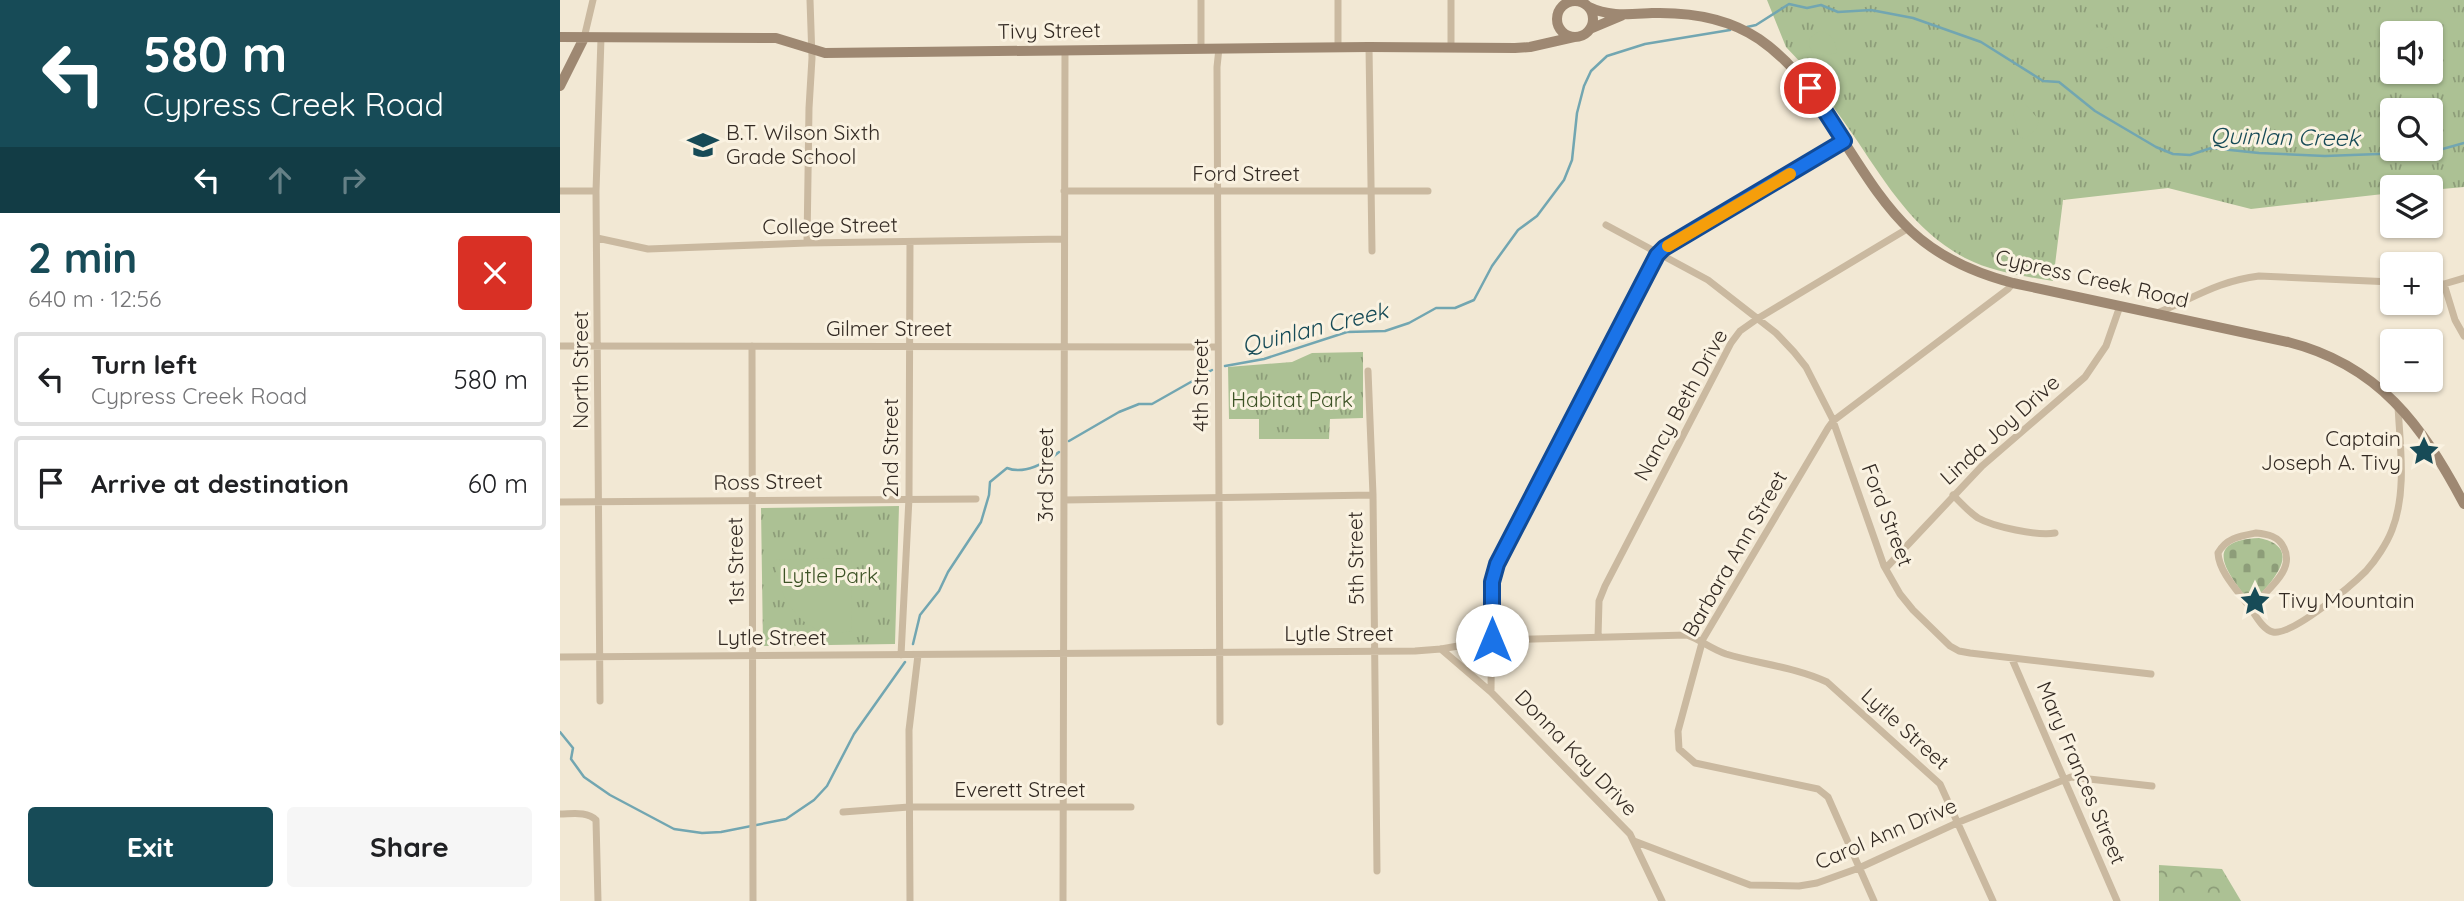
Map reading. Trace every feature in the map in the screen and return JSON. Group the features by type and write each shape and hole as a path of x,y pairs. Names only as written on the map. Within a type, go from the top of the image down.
{"main road":[{"path":"1540,44 1558,22 1561,4 1582,3 1594,19 1586,34 1574,37 1563,32 1558,22"},
{"name":"Cypress Creek Road","path":"1582,3 1599,12 1624,15 1669,13 1709,18 1747,32 1779,54 1796,70 1883,200 1907,229 1950,260 1989,277 2317,349 2339,359 2367,377 2398,406 2439,458 2464,504"},
{"name":"Cypress Creek Road","path":"1590,29 1624,15"},
{"name":"Tivy Street","path":"560,37 776,38 825,53 1201,48 1515,48 1574,37"},
{"path":"560,86 584,38"}],"street":[{"path":"584,38 593,0"},
{"path":"807,243 808,108 812,58 810,0"},
{"path":"1201,0 1201,48"},
{"path":"1338,0 1338,48"},
{"path":"1451,0 1451,48"},
{"name":"North Street","path":"600,701 596,191 601,38"},
{"path":"1369,47 1372,251"},
{"name":"4th Street","path":"1219,48 1217,191 1220,722"},
{"name":"3rd Street","path":"1063,901 1065,50"},
{"name":"Donna Kay Drive","path":"1662,901 1630,834 1491,692 1492,582 1497,564 1651,263 1659,253 1844,141"},
{"path":"560,191 596,191"},
{"name":"Ford Street","path":"1064,191 1428,191"},
{"name":"Ford Street","path":"1606,225 1708,280 1782,338 1801,359 1833,421 1886,568 1913,610 1950,646 1959,651 2012,659 2151,674"},
{"name":"Nancy Beth Drive","path":"1598,637 1599,601 1605,586 1731,343 1740,331 1907,229"},
{"name":"College Street","path":"597,238 648,250 807,243 1064,239"},
{"name":"2nd Street","path":"901,655 909,498 910,242"},
{"path":"2156,313 2220,284 2259,276 2380,281"},
{"path":"2464,278 2444,284 2455,320 2464,336"},
{"name":"Barbara Ann Street","path":"1874,901 1828,797 1818,789 1695,762 1679,749 1678,731 1702,642 1833,421 2013,283"},
{"name":"Linda Joy Drive","path":"1886,568 1982,466 2085,377 2106,346 2120,306"},
{"name":"Gilmer Street","path":"560,346 1218,347"},
{"name":"1st Street","path":"752,346 755,655 753,901"},
{"name":"5th Street","path":"1367,371 1373,495 1377,871"},
{"path":"2251,609 2279,577 2287,561 2287,553 2281,541 2267,534 2256,533 2234,538 2218,552 2218,559 2251,609 2267,629 2273,632 2284,631 2301,623 2366,570 2378,555 2392,531 2400,505 2398,406"},
{"path":"1064,500 1373,495"},
{"path":"1953,495 1972,514 1987,522 2040,534 2055,533"},
{"name":"Ross Street","path":"560,502 976,499"},
{"name":"Lytle Street","path":"560,657 1374,651 1441,649 1492,640 1687,635 1706,647 1729,655 1809,674 1827,682 1933,776 1946,792 1993,901"},
{"path":"1441,649 1491,692"},
{"path":"910,901 909,730 918,655"},
{"name":"Mary Frances Street","path":"2012,659 2117,901"},
{"name":"Carol Ann Drive","path":"1633,841 1750,885 1799,886 1859,868 1959,822 2064,779 2083,777 2152,786"},
{"name":"Everett Street","path":"843,811 909,807 1131,807"},
{"path":"560,814 592,816 598,825 598,901"}],"green space":[{"path":"1767,0 2464,0 2464,187 2443,189 2443,175 2380,175 2380,194 2251,209 2168,188 2063,200 2053,281 2019,275 1986,267 1965,258 1918,222 1892,192 1802,64 1786,47"},
{"path":"2101,27 2113,36 2114,45 2095,52 2089,46 2089,34 2094,28"},
{"path":"1819,31 1832,38 1836,53 1822,56 1813,53 1809,46 1810,38"},
{"path":"2018,104 2025,104 2039,120 2036,129 2025,139 2020,137 2013,113"},
{"name":"Habitat Park","path":"1363,352 1363,418 1330,419 1329,439 1259,439 1259,419 1229,419 1228,367 1292,362 1312,353"},
{"name":"Lytle Park","path":"899,506 895,644 763,646 761,508"},
{"path":"2259,538 2273,543 2281,550 2282,559 2274,578 2251,604 2228,571 2224,553 2229,546 2240,541"},
{"path":"851,558 852,631 828,633 813,628 795,613 783,594 774,560"},
{"path":"2159,865 2222,869 2241,901 2159,901"}],"waterway":[{"name":"Quinlan Creek","path":"1747,27 1756,25 1789,4 1807,8 1821,5 1838,12 1871,10 1913,18 1981,42 2043,81 2059,82 2095,111 2173,154 2190,155 2211,148 2325,156 2432,152 2464,143"},
{"name":"Quinlan Creek","path":"1225,366 1264,359 1347,332 1385,331 1409,323 1436,308 1455,308 1474,300 1492,266 1518,230 1537,216 1564,180 1572,160 1577,113 1591,71 1607,56 1645,44 1730,30"},
{"name":"Quinlan Creek","path":"1069,441 1119,412 1139,404 1152,404 1212,370"},
{"name":"Quinlan Creek","path":"913,644 920,615 939,591 948,572 981,522 990,482 1007,468 1027,469 1041,464 1059,452"},
{"name":"Quinlan Creek","path":"560,732 573,748 571,759 584,777 610,795 674,829 702,833 721,832 786,819 814,800 827,786 854,734 905,662"}],"slow traffic":[{"path":"1668,246 1790,174"}],"place":[{"name":"B.T. Wilson Sixth Grade School","path":"703,145"},
{"name":"Captain Joseph A. Tivy","path":"2424,451"},
{"name":"Tivy Mountain","path":"2255,601"}],"route":[{"path":"1492,640 1492,582 1497,564 1651,263 1664,248 1844,141 1810,88"}]}
